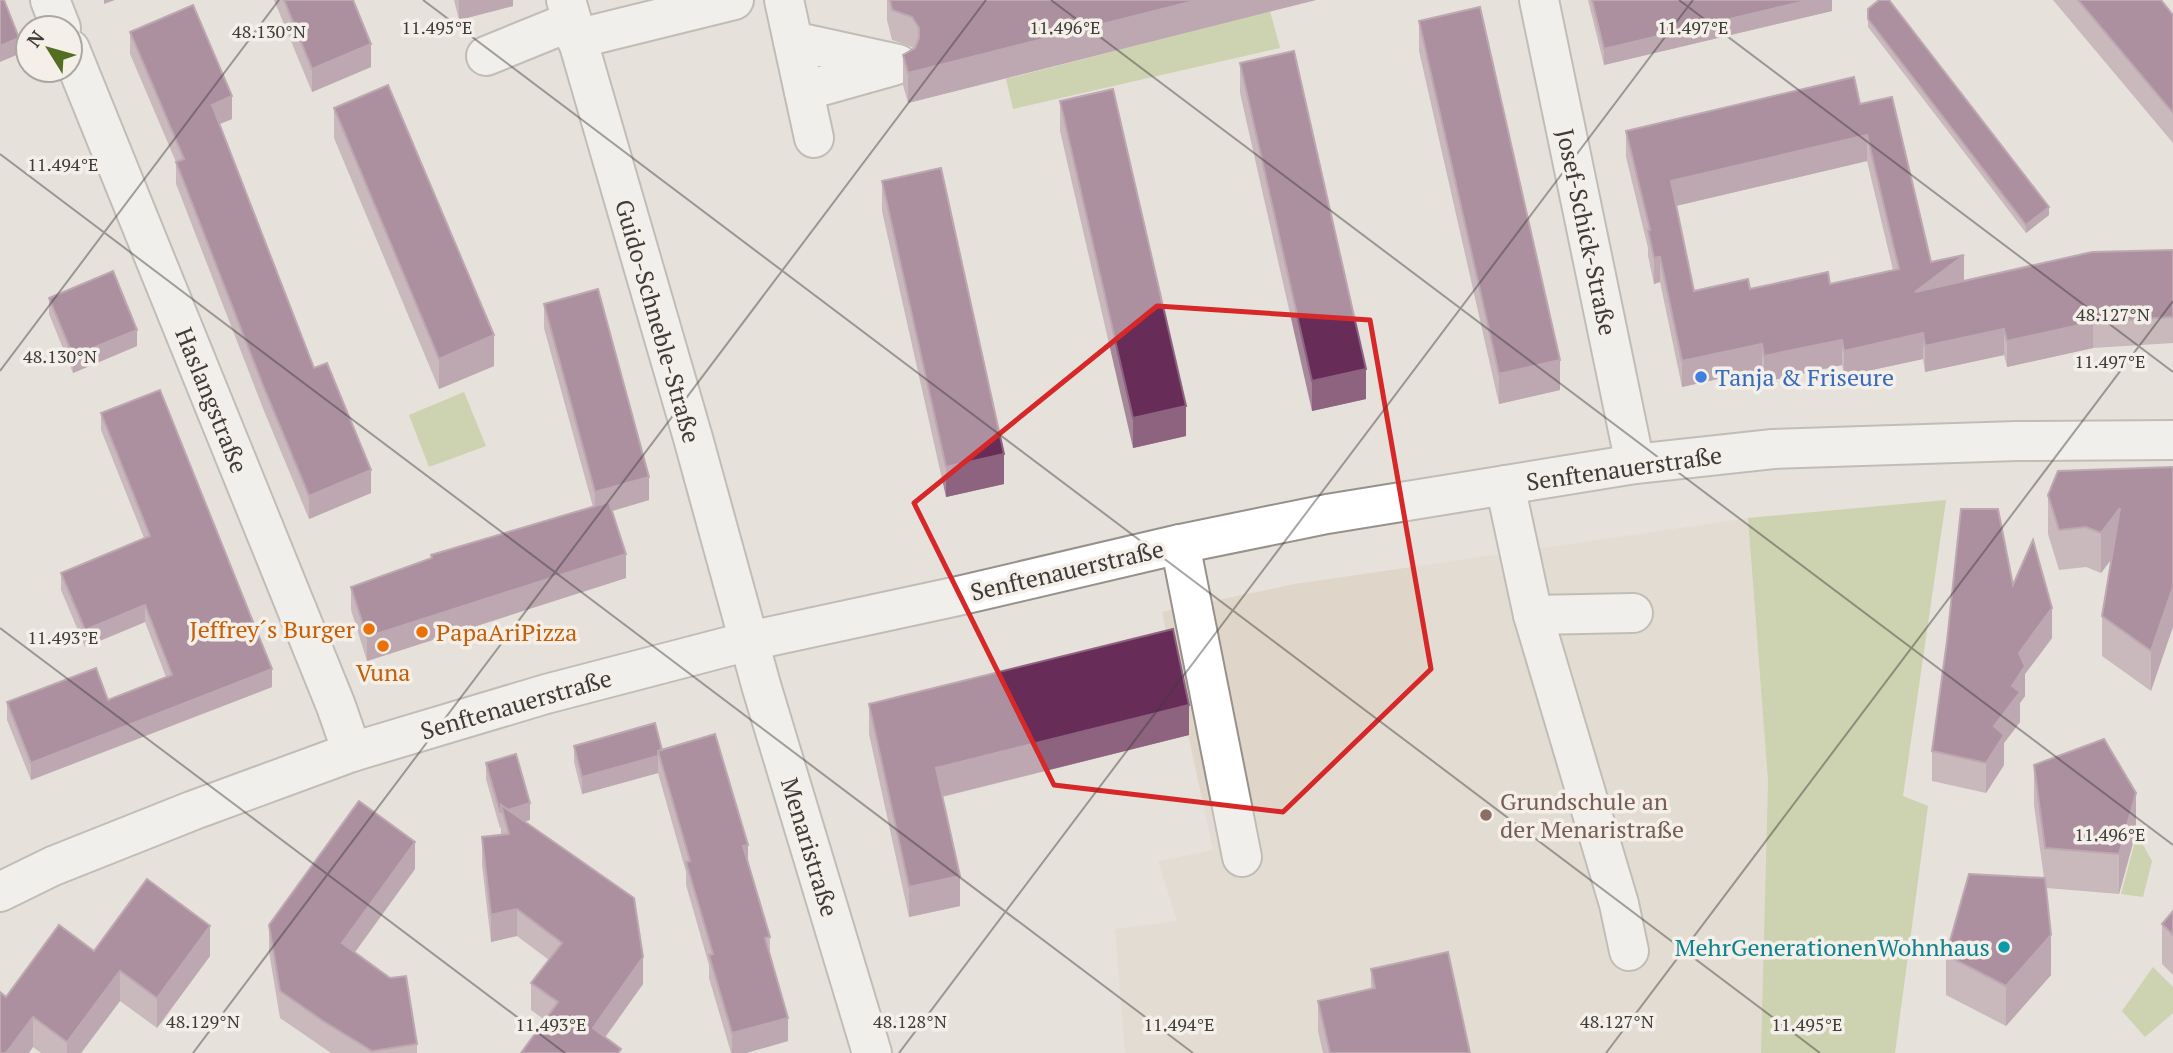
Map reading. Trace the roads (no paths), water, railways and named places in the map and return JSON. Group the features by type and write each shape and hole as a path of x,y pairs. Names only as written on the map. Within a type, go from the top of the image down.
{"street":[{"path":"784,0 814,138"},
{"name":"Josef-Schick-Straße","path":"1539,0 1636,464"},
{"path":"496,57 571,20 712,3"},
{"name":"Guido-Schneble-Straße","path":"571,20 693,438 749,642"},
{"path":"793,41 898,64 804,91"},
{"name":"Haslangstraße","path":"84,84 336,706 352,752"},
{"name":"Senftenauerstraße","path":"0,892 53,866 352,752 546,694 749,642 1180,544 1327,514 1636,464 1773,449 2017,441 2173,440"},
{"path":"1505,485 1533,615 1619,904 1629,951"},
{"path":"1180,544 1242,857"},
{"path":"1533,615 1633,612"},
{"name":"Menaristraße","path":"749,642 872,1053"}],"place":[{"name":"Tanja & Friseure","path":"1701,377"},
{"name":"Jeffrey´s Burger","path":"369,629"},
{"name":"PapaAriPizza","path":"422,632"},
{"name":"Vuna","path":"383,646"},
{"name":"Grundschule an der Menaristraße","path":"1486,815"},
{"name":"MehrGenerationenWohnhaus","path":"2004,947"}]}
